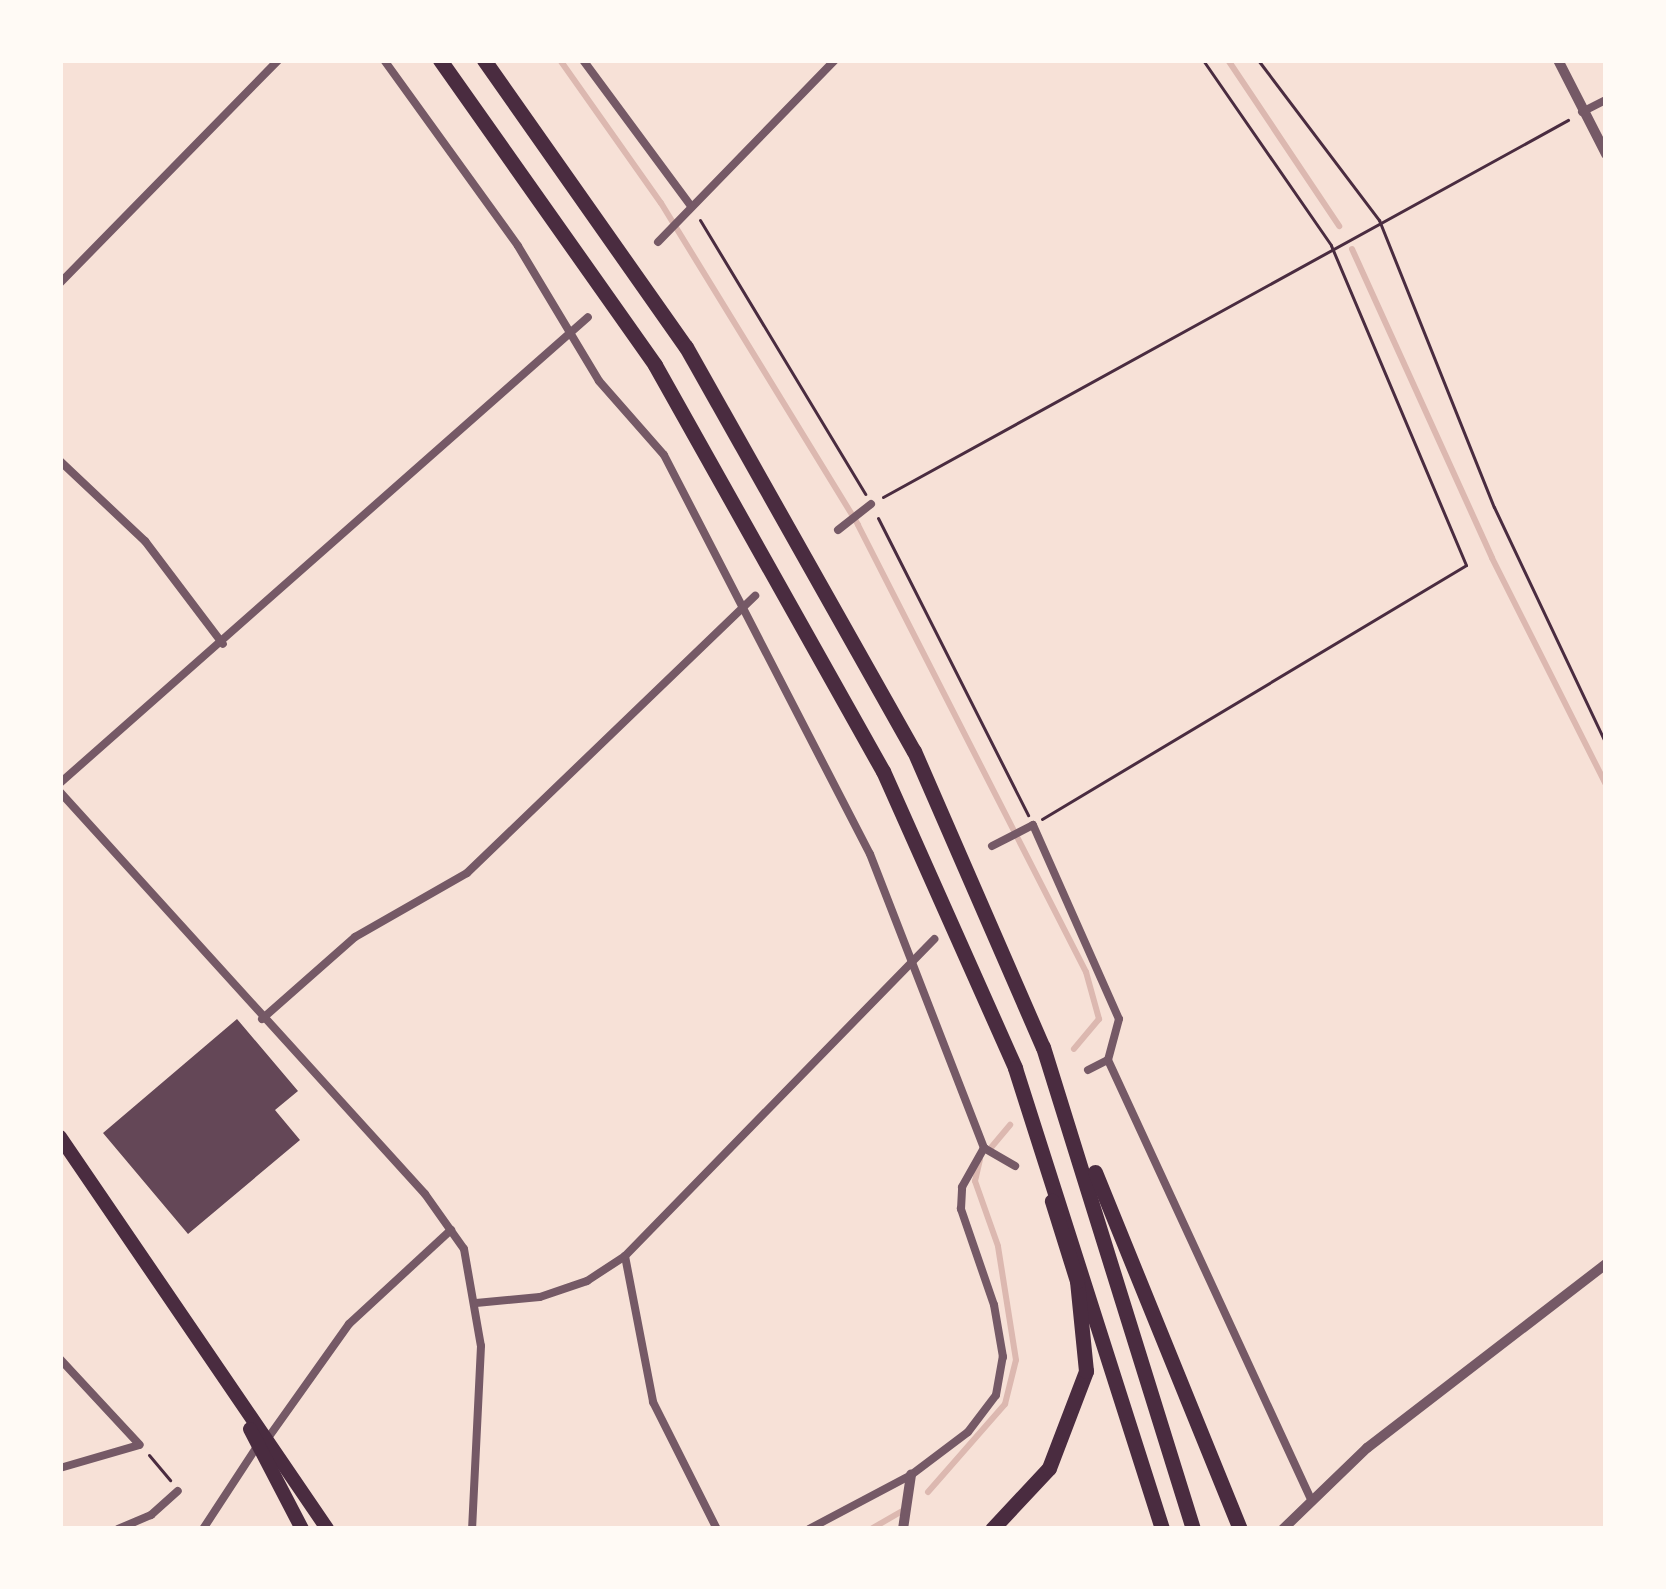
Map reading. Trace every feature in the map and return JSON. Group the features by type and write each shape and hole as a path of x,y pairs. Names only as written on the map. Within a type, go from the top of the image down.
{"highway":[{"path":"440,60 575,247 734,495 883,771 955,925 1067,1214 1162,1529"},
{"path":"484,60 686,347 777,496 914,751 1043,1047 1240,1529"},
{"path":"955,925 1057,1215 1086,1330 1086,1371 1067,1437 1025,1498 992,1529"},
{"path":"1043,1047 1193,1529"},
{"path":"60,1137 262,1442 327,1529"},
{"path":"262,1442 302,1529"}],"street":[{"path":"60,283 278,60"},
{"path":"384,60 518,246 569,337 664,455 745,600 869,854 985,1149 997,1160 1015,1166"},
{"path":"583,60 689,209"},
{"path":"659,240 835,60"},
{"path":"1558,60 1581,113 1606,154"},
{"path":"1581,113 1606,100"},
{"path":"472,1529 476,1303 451,1229 60,787 587,317"},
{"path":"60,461 145,541 223,644"},
{"path":"841,528 867,507"},
{"path":"262,1019 355,937 492,852 745,600 755,596"},
{"path":"992,846 1029,827 1119,1019 1108,1060 1311,1500"},
{"path":"476,1303 540,1297 587,1281 625,1256 912,968 934,939"},
{"path":"1088,1070 1108,1060"},
{"path":"809,1529 911,1475 968,1432 996,1395 1004,1357 962,1208 962,1187 985,1149"},
{"path":"203,1529 350,1324 451,1229"},
{"path":"625,1256 653,1402 717,1529"},
{"path":"1283,1529 1311,1500 1606,1264"},
{"path":"60,1359 140,1445 60,1468"},
{"path":"903,1529 911,1475"},
{"path":"118,1529 152,1515 178,1491"},
{"path":"1294,1517 1304,1529"}],"path":[{"path":"689,209 867,507 1029,827 1466,565 1331,245 1203,60"},
{"path":"1258,60 1379,220 1494,507 1606,743"},
{"path":"867,507 1331,245 1581,113"}],"building":[{"path":"237,1019 298,1091 275,1110 300,1140 188,1234 103,1133"}],"waterway":[{"path":"560,60 661,203 858,525 1086,972 1099,1019 1074,1049"},
{"path":"1228,60 1339,226"},
{"path":"1352,249 1492,558 1606,785"},
{"path":"989,1150 1010,1125"},
{"path":"928,1492 1005,1404 1016,1360 998,1246 975,1181 980,1160"},
{"path":"871,1529 904,1510"}]}
